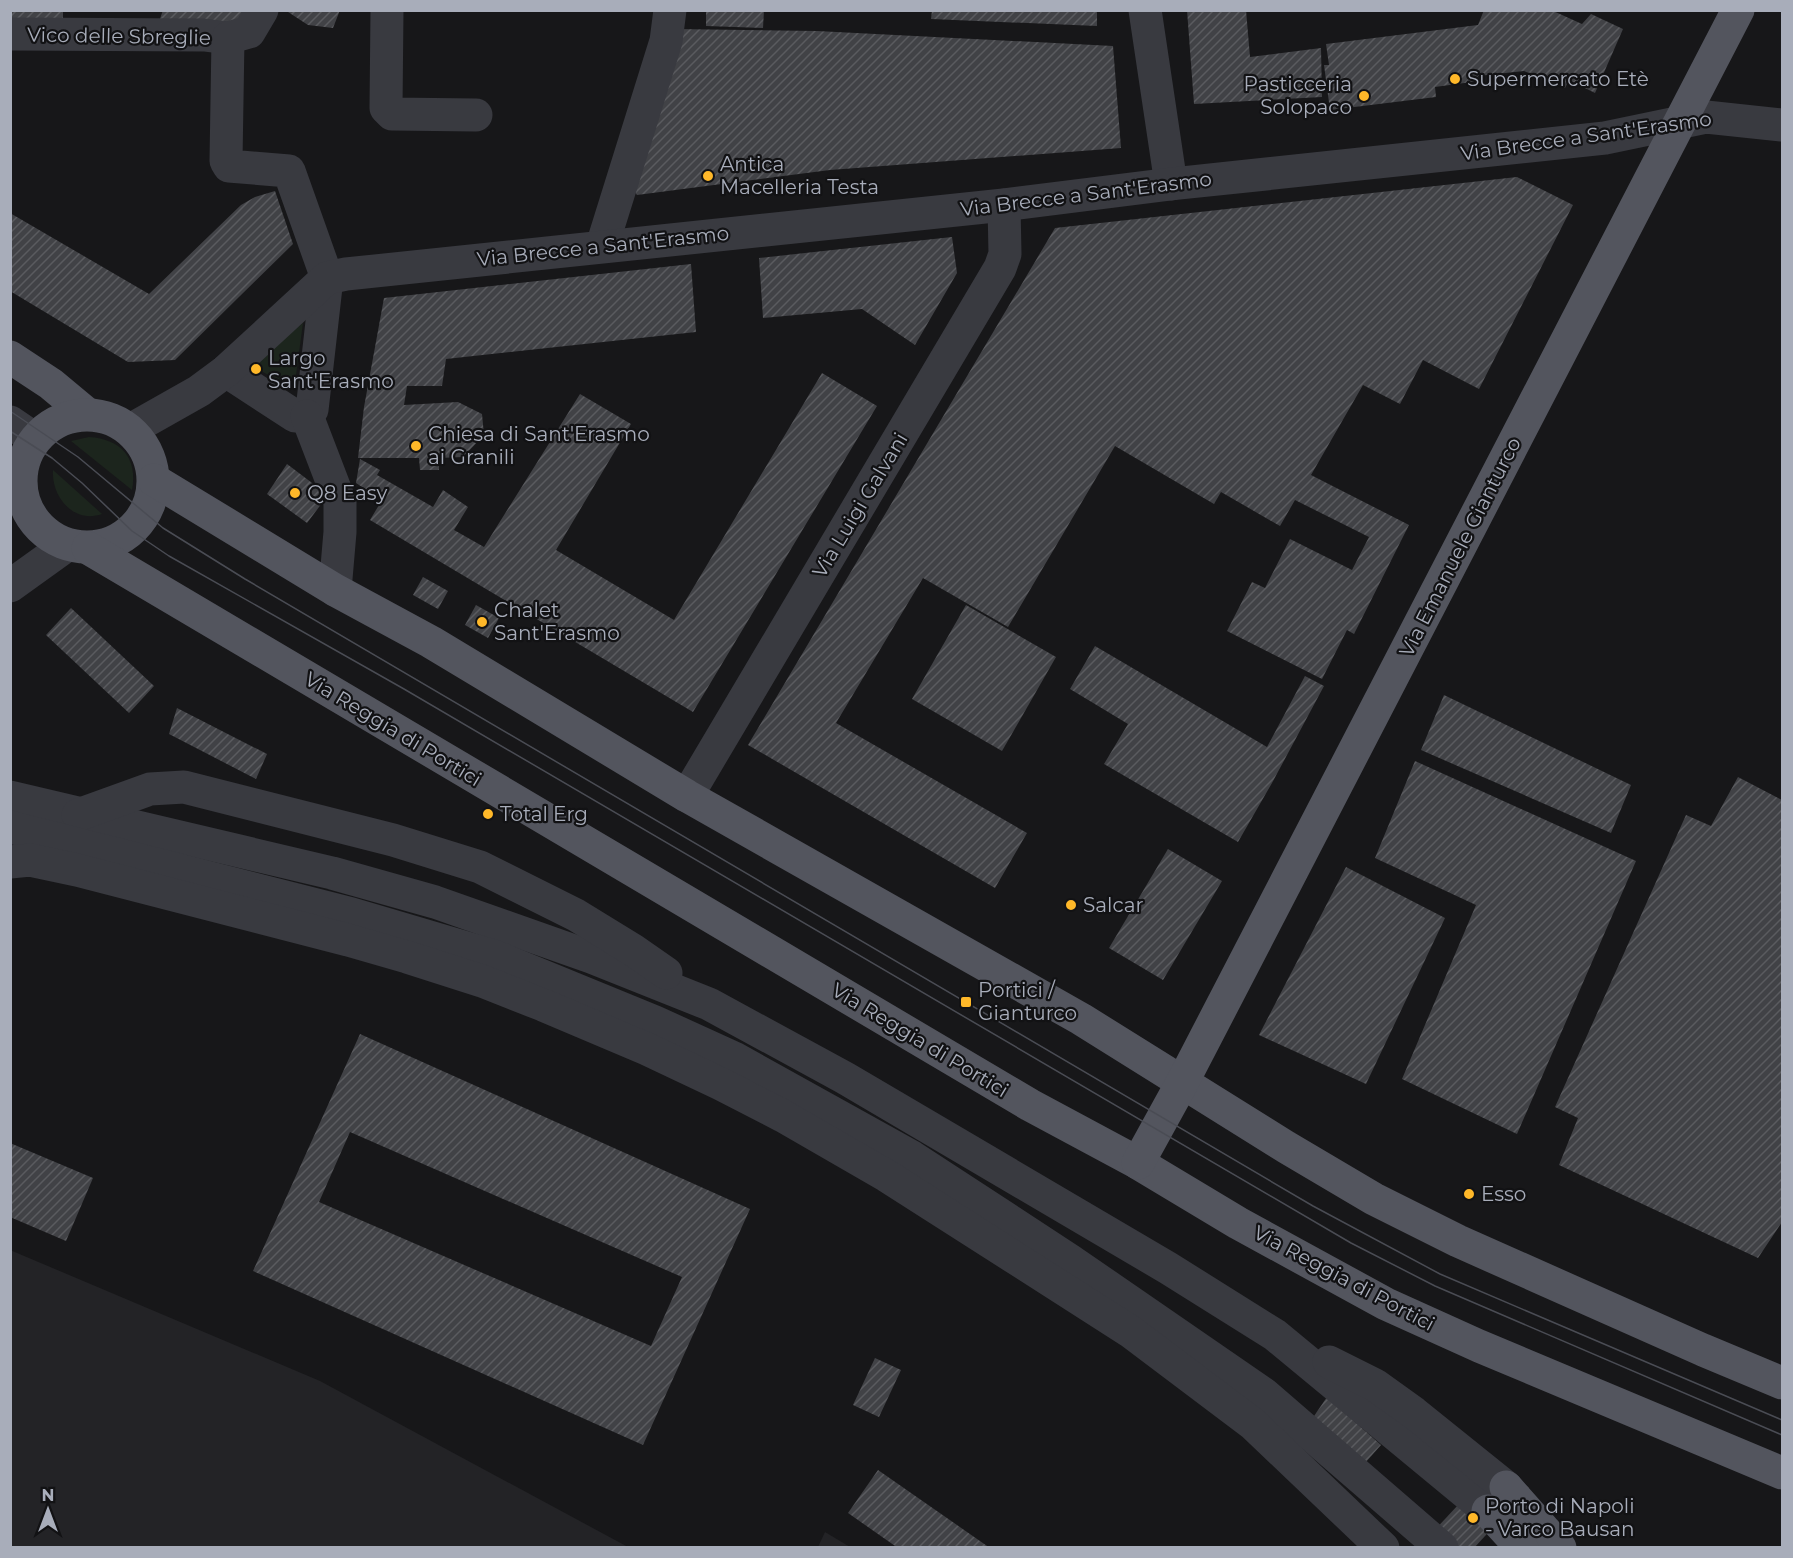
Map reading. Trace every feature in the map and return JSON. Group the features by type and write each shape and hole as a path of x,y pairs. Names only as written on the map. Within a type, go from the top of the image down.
{"main road":[{"name":"Via Emanuele Gianturco","path":"1137,1163 1182,1083 1738,10"},
{"path":"10,357 51,384 87,414"},
{"path":"87,414 110,418 130,430 143,444 151,461 154,480 152,498 146,514 132,531 110,543 78,546 50,537 36,524 26,509 16,474 24,459 23,431 54,423 70,416 87,414"},
{"path":"154,480 335,590 431,642 687,796 1081,1019 1286,1147 1385,1204 1458,1241 1782,1383"},
{"name":"Via Reggia di Portici","path":"78,546 1009,1093 1386,1304 1479,1346 1782,1473"},
{"path":"1497,1499 1522,1548"},
{"path":"1497,1499 1560,1548"}],"street":[{"path":"262,10 249,32 228,38 226,163 229,166 289,171 327,278 312,410 307,416"},
{"path":"387,10 386,108 388,112 392,114 476,115"},
{"path":"602,246 666,41 670,10"},
{"path":"1145,10 1172,184"},
{"name":"Vico delle Sbreglie","path":"10,34 204,35 228,38"},
{"name":"Via Brecce a Sant'Erasmo","path":"327,278 388,269 1004,205 1172,184 1605,138 1706,117 1782,125"},
{"name":"Via Luigi Galvani","path":"687,796 1000,268 1005,254 1004,205"},
{"path":"130,430 199,391 225,371 327,278"},
{"path":"225,371 295,416 307,416"},
{"path":"307,416 340,502 335,590"},
{"path":"10,586 78,546"},
{"path":"78,815 150,789 184,788 393,840 480,867 576,915 633,950 709,1004"},
{"path":"10,797 78,815 333,873 435,902 591,957 709,1004 845,1078 1168,1268 1275,1335 1497,1499"},
{"path":"10,827 352,914 494,956 655,1022 734,1058 912,1157 1071,1261 1264,1394 1442,1548"},
{"path":"10,862 30,860 77,870 348,940 428,964 482,981 543,1005 647,1049 721,1084 783,1116 887,1176 1131,1332 1253,1424 1383,1548"}],"shaded area":[{"path":"303,323 294,390 251,365"},
{"path":"89,437 110,442 125,452 132,469 132,490 71,441"},
{"path":"53,470 102,514 82,515 66,506 56,490"},
{"path":"10,1250 320,1381 628,1547 11,1547"},
{"path":"825,1532 850,1547 818,1547"}],"building":[{"path":"10,10 63,10 63,24 10,23"},
{"path":"163,10 246,10 238,24 159,22"},
{"path":"285,10 340,10 333,28 308,25"},
{"path":"706,10 764,10 763,28 706,26"},
{"path":"932,10 1097,10 1097,26 931,19"},
{"path":"1187,10 1246,10 1250,57 1321,48 1322,97 1194,104"},
{"path":"1484,10 1551,10 1582,24 1591,14 1623,29 1595,93 1569,80 1565,88 1524,71 1478,76 1479,81 1435,87 1436,97 1330,110 1324,65 1329,65 1326,44 1478,25"},
{"path":"675,29 817,31 1113,46 1121,148 830,170 637,195 633,190"},
{"path":"1517,177 1573,205 1479,389 1423,360 1400,404 1363,385 1311,475 1409,525 1354,634 1347,630 1322,679 1227,631 1252,582 1265,588 1290,539 1352,570 1369,537 1295,500 1280,526 1221,492 1214,504 1115,446 1008,627 923,578 836,723 1027,833 995,888 748,745 1055,228"},
{"path":"275,191 293,244 175,360 128,362 10,291 10,213 149,294 241,205 255,197"},
{"path":"952,237 957,273 915,345 862,309 763,318 759,258"},
{"path":"691,264 696,332 446,359 442,386 407,386 404,405 458,402 482,414 484,435 463,457 439,458 439,470 420,470 419,458 358,458 364,407 384,298"},
{"path":"822,373 877,406 693,712 370,520 382,500 356,483 360,459 380,470 377,475 433,507 443,490 468,507 454,530 484,547 580,394 631,424 556,550 674,620"},
{"path":"287,464 328,495 307,523 267,494"},
{"path":"423,577 448,591 438,609 413,595"},
{"name":"Chalet Sant'Erasmo","path":"476,605 499,618 488,638 465,625"},
{"path":"966,605 1056,657 1002,751 912,699"},
{"path":"71,608 154,686 129,713 46,635"},
{"path":"1095,646 1267,747 1305,676 1324,686 1238,842 1104,764 1128,724 1070,689"},
{"path":"1444,695 1631,785 1611,833 1421,750"},
{"path":"177,708 267,754 256,779 169,734"},
{"path":"1415,761 1636,861 1517,1134 1402,1079 1476,905 1375,858"},
{"path":"1738,777 1782,800 1782,1222 1758,1258 1559,1165 1578,1118 1555,1107 1686,815 1711,826"},
{"path":"1168,849 1222,881 1163,980 1109,948"},
{"path":"1346,867 1445,918 1366,1084 1259,1035"},
{"path":"360,1034 750,1209 643,1445 253,1271","holes":["350,1132 682,1277 651,1346 319,1202"]},
{"path":"10,1143 93,1178 66,1241 10,1217"},
{"path":"875,1358 901,1370 879,1417 853,1405"},
{"path":"1327,1397 1381,1445 1365,1463 1312,1419"},
{"name":"Porto di Napoli - Varco Bausan","path":"1499,1461 1529,1488 1474,1548 1418,1548"},
{"path":"878,1470 990,1548 898,1548 848,1513"}],"tram line":[{"path":"10,411 78,457 163,528 245,579 1313,1206 1440,1274 1782,1420"},
{"path":"10,431 52,458 132,531 169,556 404,689 1351,1243 1435,1286 1782,1435"}],"place":[{"name":"Supermercato Etè","path":"1455,79"},
{"name":"Pasticceria Solopaco","path":"1364,96"},
{"name":"Antica Macelleria Testa","path":"708,176"},
{"name":"Largo Sant'Erasmo","path":"256,369"},
{"name":"Chiesa di Sant'Erasmo ai Granili","path":"416,446"},
{"name":"Q8 Easy","path":"295,493"},
{"name":"Chalet Sant'Erasmo","path":"482,622"},
{"name":"Total Erg","path":"488,814"},
{"name":"Salcar","path":"1071,905"},
{"name":"Portici / Gianturco","path":"966,1002"},
{"name":"Esso","path":"1469,1194"},
{"name":"Porto di Napoli - Varco Bausan","path":"1473,1518"}]}
